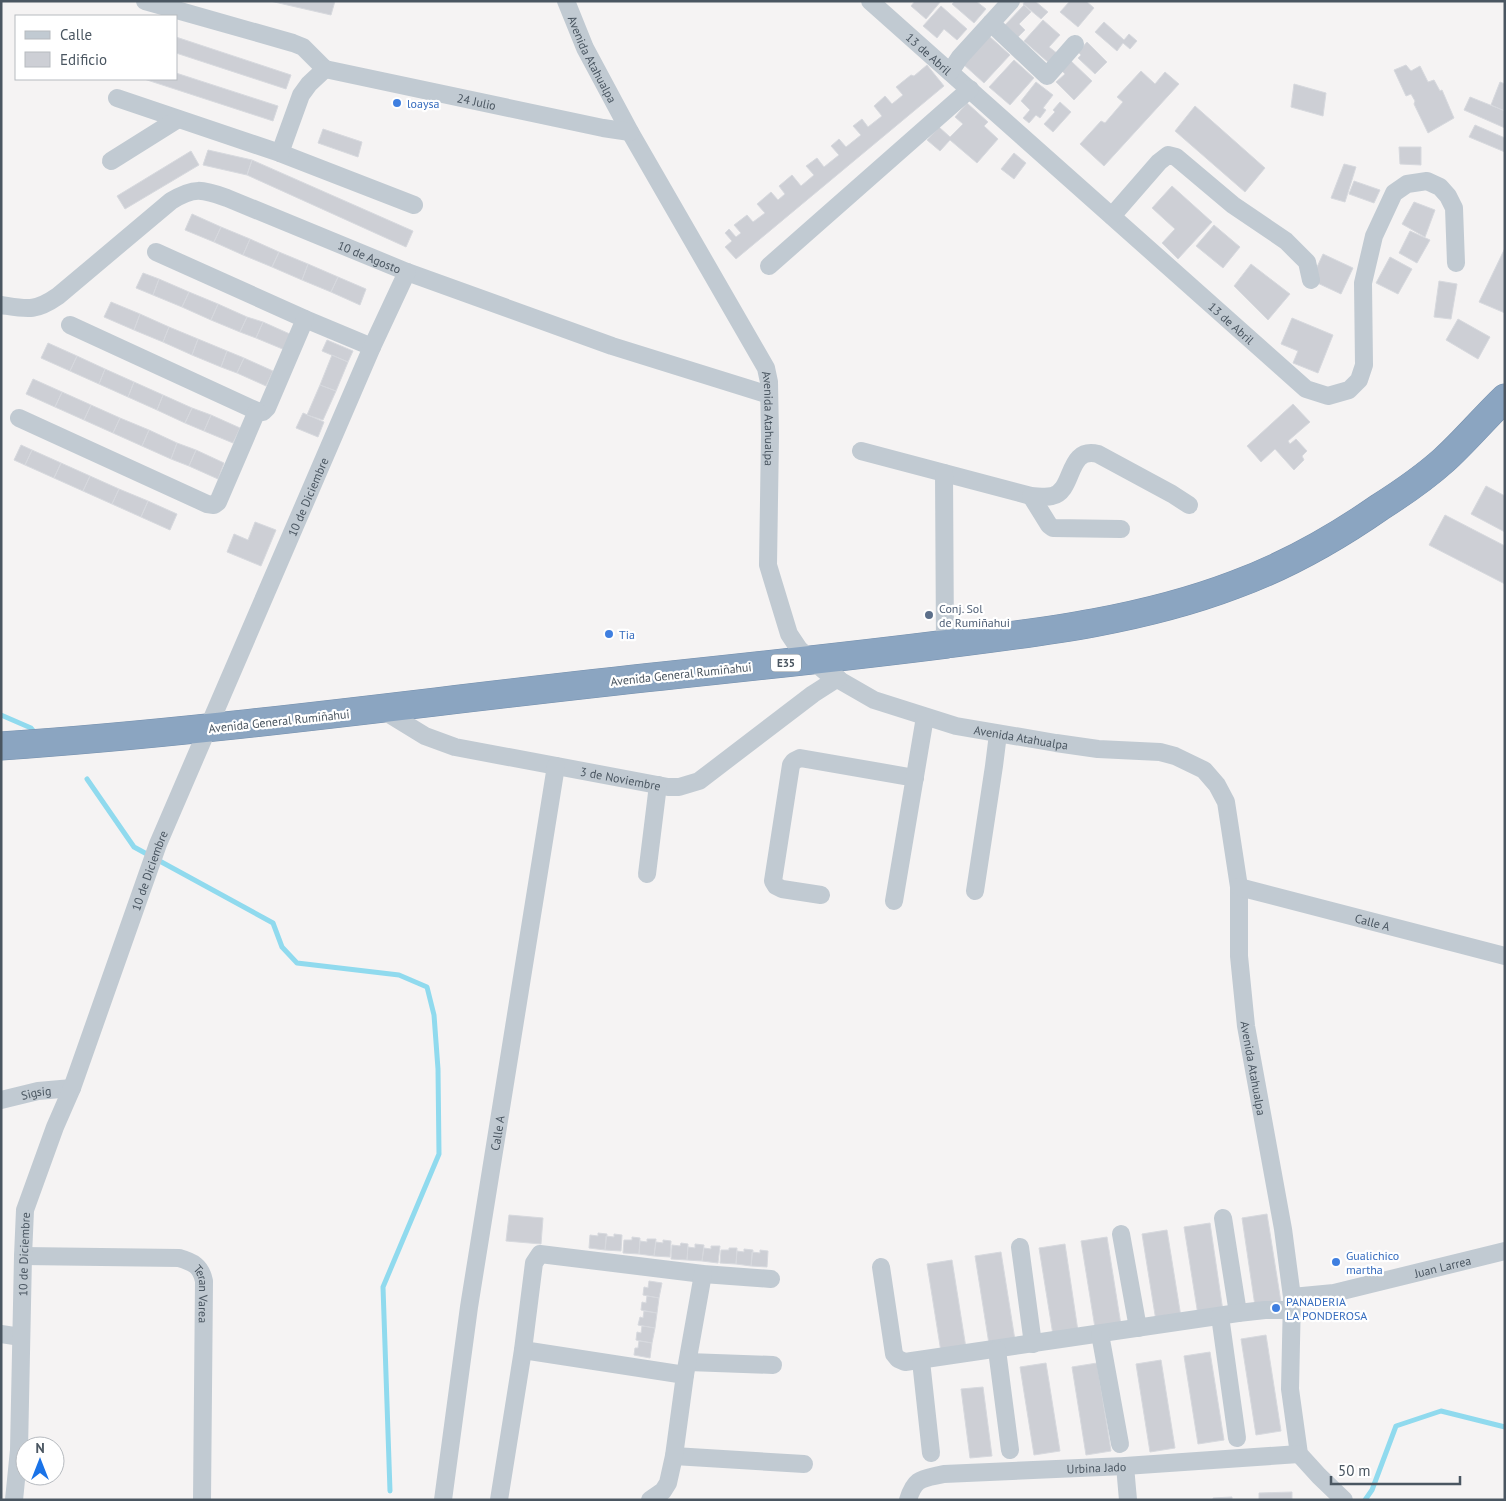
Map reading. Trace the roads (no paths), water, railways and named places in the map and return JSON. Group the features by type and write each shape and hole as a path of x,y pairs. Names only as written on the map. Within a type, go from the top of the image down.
{"highway":[{"name":"Avenida General Rumiñahui","path":"1,746 94,740 208,728 602,682 914,649 995,639 1127,616 1231,586 1291,562 1347,530 1444,460 1505,398"}],"street":[{"path":"146,1 293,43 303,48 325,69 309,84 301,95 280,153"},
{"name":"Avenida Atahualpa","path":"566,1 585,48 630,132 766,368 770,382 768,565 789,634 799,649 827,673 874,700 956,726 1098,749 1160,752 1174,756 1204,770 1217,785 1226,802 1239,887 1239,956 1246,1026 1283,1229 1291,1304 1290,1389 1299,1454"},
{"name":"13 de Abril","path":"870,1 1306,388 1328,396 1350,390 1359,380 1364,365 1363,282 1374,236 1394,193 1406,184 1427,181 1440,187 1448,196 1454,208 1456,263"},
{"path":"950,72 1011,1"},
{"path":"991,23 1047,76 1075,44"},
{"name":"24 Julio","path":"325,69 603,128 630,132"},
{"path":"769,266 970,89"},
{"path":"117,98 280,153 414,205"},
{"path":"112,161 178,119"},
{"path":"1112,216 1159,162 1168,155 1176,157 1233,205 1286,241 1307,262 1311,280"},
{"name":"10 de Agosto","path":"1,305 34,308 45,305 171,201 184,193 196,190 227,198 407,272 612,346 769,395"},
{"path":"156,252 372,347"},
{"name":"10 de Diciembre","path":"14,1500 19,1450 25,1210 55,1127 72,1088 158,844 372,347 407,272"},
{"path":"70,325 257,411 263,412 267,408 305,319"},
{"path":"19,418 198,500 214,505 218,502 257,411"},
{"path":"861,451 1031,496 1053,496 1057,493 1062,488 1079,458 1088,452 1098,454 1172,494 1188,505"},
{"path":"944,473 945,644"},
{"path":"1031,496 1049,525 1053,528 1121,529"},
{"name":"3 de Noviembre","path":"381,709 425,736 455,747 658,785 679,786 699,781 813,694 838,678"},
{"path":"894,901 925,717"},
{"path":"975,890 998,734"},
{"path":"820,894 782,889 776,886 773,881 791,766 794,761 800,758 915,778"},
{"name":"Calle A","path":"443,1500 469,1307 556,766"},
{"path":"647,874 658,785"},
{"name":"Calle A","path":"1239,887 1505,956"},
{"name":"Sigsig","path":"1,1100 38,1091 72,1088"},
{"path":"1223,1218 1238,1313"},
{"path":"1121,1234 1138,1328"},
{"path":"1020,1247 1033,1344"},
{"name":"Juan Larrea","path":"881,1267 894,1354 898,1359 906,1362 1265,1310 1505,1251"},
{"path":"499,1500 523,1350 534,1263 540,1254 703,1274 771,1280"},
{"name":"Teran Varea","path":"23,1256 179,1258 192,1262 199,1268 204,1281 202,1500"},
{"path":"650,1500 663,1491 668,1483 703,1274"},
{"path":"1220,1316 1237,1438"},
{"path":"1,1334 21,1337"},
{"path":"1100,1334 1120,1444"},
{"path":"523,1350 687,1369 773,1365"},
{"path":"997,1350 1010,1450"},
{"path":"921,1361 931,1453"},
{"path":"1299,1454 1344,1500"},
{"name":"Urbina Jado","path":"908,1500 912,1487 919,1481 944,1474 1126,1466 1299,1454"},
{"path":"674,1456 804,1464"},
{"path":"1126,1466 1128,1500"}],"waterway":[{"path":"1,715 31,728 36,734"},
{"path":"87,779 134,847 273,923 282,947 297,963 399,975 427,987 434,1015 438,1069 439,1154 383,1287 390,1491"},
{"path":"1365,1500 1372,1490 1396,1426 1441,1411 1505,1427"}],"place":[{"name":"loaysa","path":"397,103"},
{"name":"Conj. Sol de Rumiñahui","path":"929,615"},
{"name":"Tia","path":"609,634"},
{"name":"Gualichico martha","path":"1336,1262"},
{"name":"PANADERIA LA PONDEROSA","path":"1276,1308"}]}
